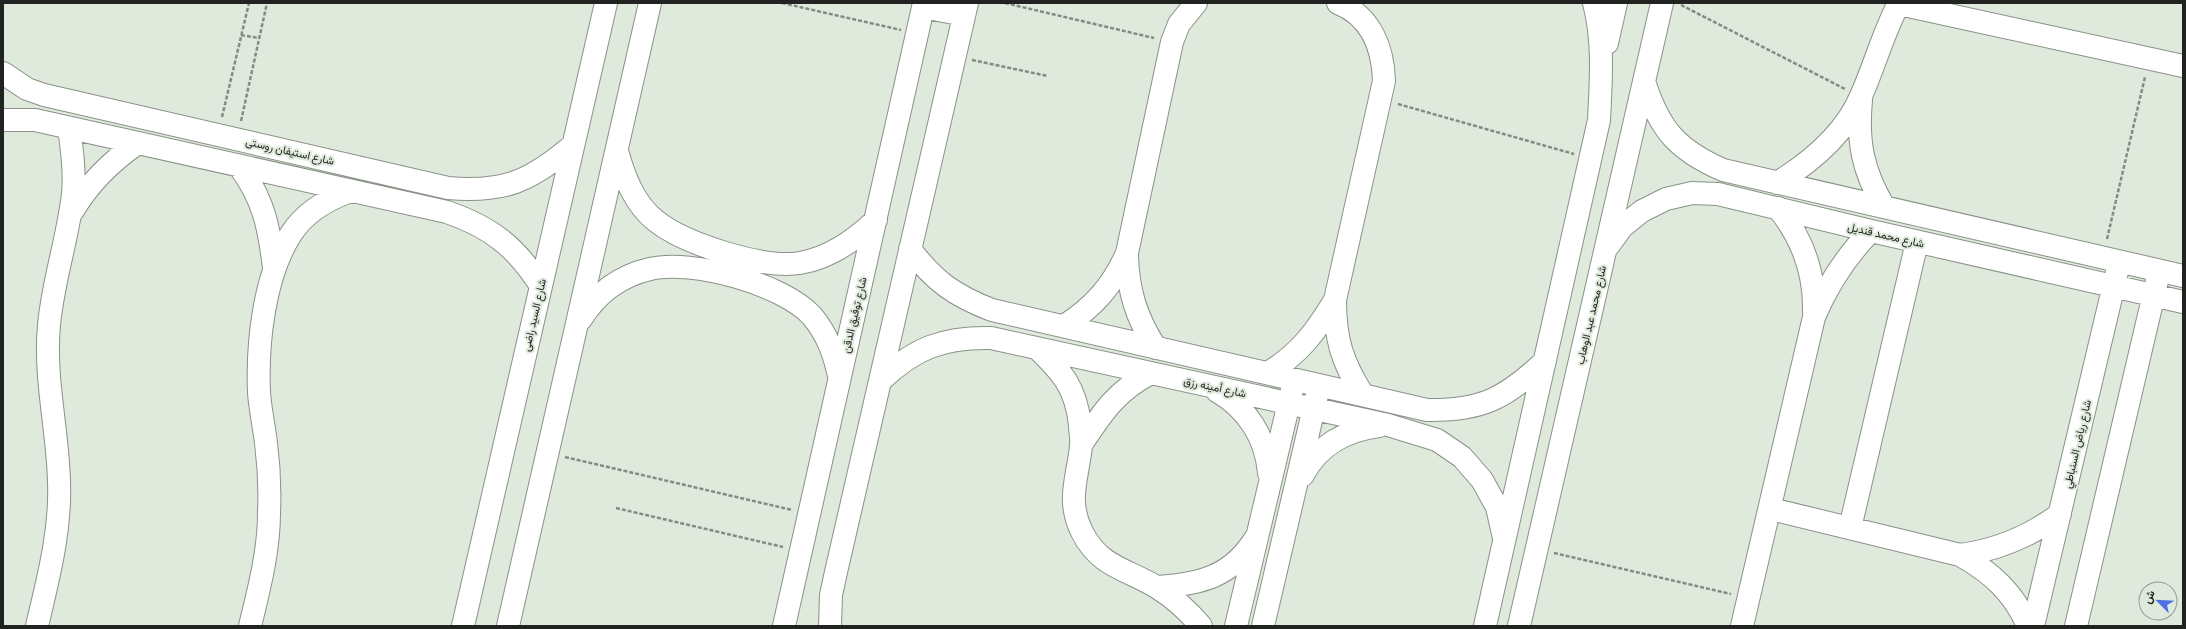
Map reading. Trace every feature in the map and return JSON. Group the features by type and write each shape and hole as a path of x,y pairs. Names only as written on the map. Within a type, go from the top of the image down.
{"street":[{"name":"شارع السيد راضى","path":"463,626 606,3"},
{"path":"508,626 650,3"},
{"path":"1064,326 1080,316 1104,293 1119,271 1127,253 1172,42 1179,24 1196,3"},
{"path":"1338,3 1358,15 1370,29 1379,45 1384,63 1384,81 1335,300 1335,327 1340,351 1350,374 1363,395"},
{"path":"1485,626 1592,159 1599,120 1602,67 1598,16 1594,3"},
{"path":"1602,67 1616,3"},
{"path":"1777,183 1809,161 1832,140 1846,122 1861,97 1885,33 1899,3 2183,66"},
{"path":"1976,3 1983,13 1997,24"},
{"path":"830,626 831,595 836,572 965,9 924,5"},
{"name":"شارع توفيق الدقن","path":"784,626 808,514 924,5"},
{"name":"شارع محمد عبد الوهاب","path":"1519,626 1662,6"},
{"name":"شارع استيفان روستى","path":"3,73 27,89 44,95 448,188 475,190 502,187 528,178 551,164 573,145"},
{"path":"1644,81 1652,105 1664,127 1680,146 1700,160 1723,170 2183,276"},
{"path":"1861,97 1858,125 1860,147 1865,169 1884,208"},
{"path":"3,120 35,120 447,212 470,220 492,232 511,247 528,265 541,286"},
{"path":"37,626 56,540 59,512 58,456 48,375 48,350 52,300 69,217 74,172 69,128"},
{"path":"69,217 84,194 105,168 138,143"},
{"path":"617,148 627,182 637,200 655,221 677,234 705,246 762,261 782,264 800,263 839,249 859,236 876,220"},
{"path":"239,166 255,190 264,211 269,228 274,268"},
{"path":"250,626 266,548 270,514 269,480 259,394 258,368 263,318 274,268 291,234 303,219 333,197 351,191"},
{"name":"شارع محمد قنديل","path":"1606,249 1622,227 1642,211 1666,199 1692,193 1718,194 1871,232 2183,302"},
{"path":"1778,208 1790,224 1808,259 1812,278 1814,317"},
{"path":"1742,626 1771,508 1814,317 1831,279 1843,262 1871,232"},
{"path":"1850,528 1917,242"},
{"path":"910,249 945,288 968,301 992,310 1427,410 1453,410 1479,405 1504,395 1526,380 1545,361"},
{"path":"1127,253 1132,300 1144,331 1156,348"},
{"name":"شارع رياض السنباطي","path":"2033,626 2114,286 2111,259"},
{"path":"577,324 590,304 603,292 628,276 651,269 675,267 724,274 771,290 793,300 811,315 828,340 834,354 840,377"},
{"path":"2076,626 2160,270"},
{"path":"1268,373 1288,360 1306,344 1335,300"},
{"name":"شارع أمينه رزق","path":"880,380 914,354 942,342 966,338 991,338 1388,425 1437,440 1462,457 1482,480 1493,501 1504,538"},
{"path":"1037,348 1058,368 1069,383 1077,405 1082,445"},
{"path":"1151,373 1130,385 1108,405 1082,445 1074,478 1074,506 1082,532 1097,554 1120,570 1158,587 1181,606 1201,626"},
{"path":"1236,626 1295,379"},
{"path":"1263,626 1319,385"},
{"path":"1208,386 1229,398 1247,414 1260,435 1268,458 1270,482"},
{"path":"1295,490 1305,470 1320,451 1340,436 1364,428 1388,425"},
{"path":"1771,508 1960,555 1979,565 1996,579 2011,595 2028,626"},
{"path":"1960,555 1981,552 2009,544 2042,528 2060,514"},
{"path":"1158,587 1207,580 1228,569 1246,552 1259,532"}],"path":[{"path":"227,137 241,35 249,3"},
{"path":"227,137 259,38 267,3"},
{"path":"782,3 917,34"},
{"path":"1005,3 1172,42"},
{"path":"1662,6 1861,97"},
{"path":"241,35 259,38"},
{"path":"954,56 1048,76"},
{"path":"2111,259 2150,59"},
{"path":"1380,99 1592,159"},
{"path":"548,453 808,514"},
{"path":"616,508 800,551"},
{"path":"1536,549 1749,599"}]}
